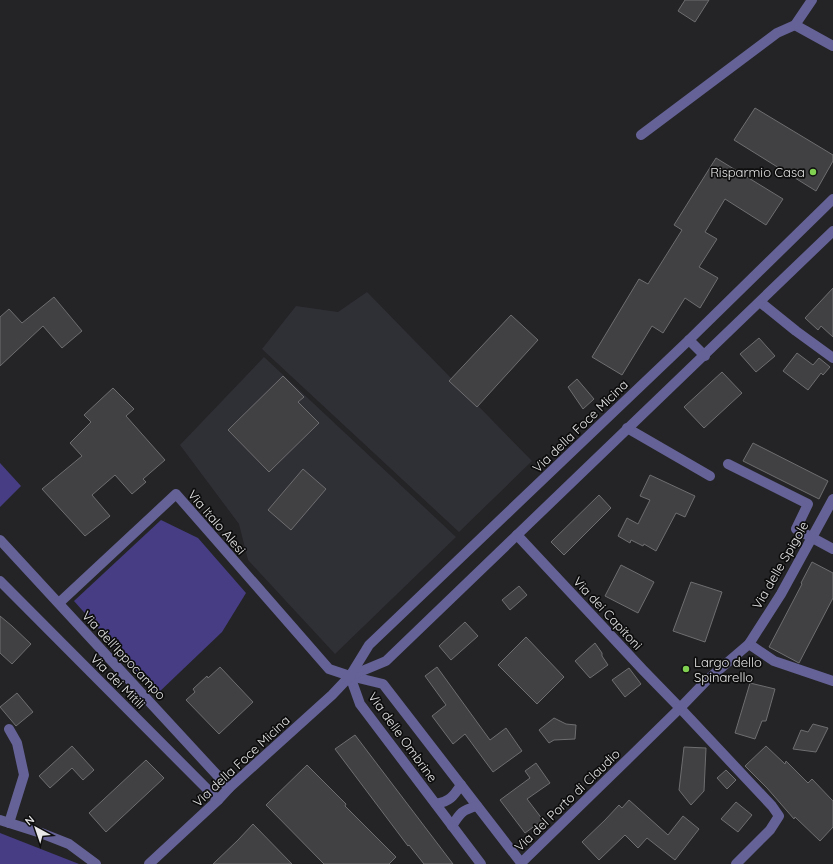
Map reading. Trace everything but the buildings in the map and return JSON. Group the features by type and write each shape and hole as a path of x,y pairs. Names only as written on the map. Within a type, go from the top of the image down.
{"street":[{"path":"641,135 777,33 795,25 812,0"},
{"path":"795,25 833,46"},
{"name":"Via della Foce Micina","path":"148,864 332,695 350,676 369,645 689,340 833,199"},
{"name":"Via della Foce Micina","path":"350,676 386,661 833,231"},
{"path":"760,302 833,358"},
{"path":"689,340 704,356"},
{"path":"627,428 710,476"},
{"path":"728,464 808,504 796,528 833,549"},
{"name":"Via Italo Alesi","path":"59,603 176,494 329,670 350,676"},
{"name":"Via delle Spigole","path":"749,644 781,594 833,499"},
{"name":"Via dei Capitoni","path":"517,535 772,806 779,816 770,830 736,864"},
{"name":"Via dell'Ippocampo","path":"0,540 229,788"},
{"name":"Via dei Mitili","path":"0,581 218,800"},
{"path":"680,708 707,680 749,644 774,661 833,681"},
{"name":"Via delle Ombrine","path":"350,676 383,684 521,863"},
{"name":"Via delle Ombrine","path":"350,676 360,704 481,864"},
{"name":"Via del Porto di Claudio","path":"521,863 680,708"},
{"path":"9,729 17,743 24,776 4,822 41,832 69,844 96,864"},
{"path":"436,804 446,802 454,796 461,785"},
{"path":"452,826 459,815 467,809 477,806"}],"shaded area":[{"path":"367,292 532,461 459,532 262,349 296,306 338,312"},
{"path":"264,357 456,537 335,654 248,560 239,524 180,445"},
{"path":"0,463 21,486 0,507"},
{"path":"161,520 198,538 246,593 222,632 157,694 74,601"},
{"path":"0,833 79,864 0,864"}],"place":[{"name":"Risparmio Casa","path":"813,172"},
{"name":"Largo dello Spinarello","path":"686,669"}]}
